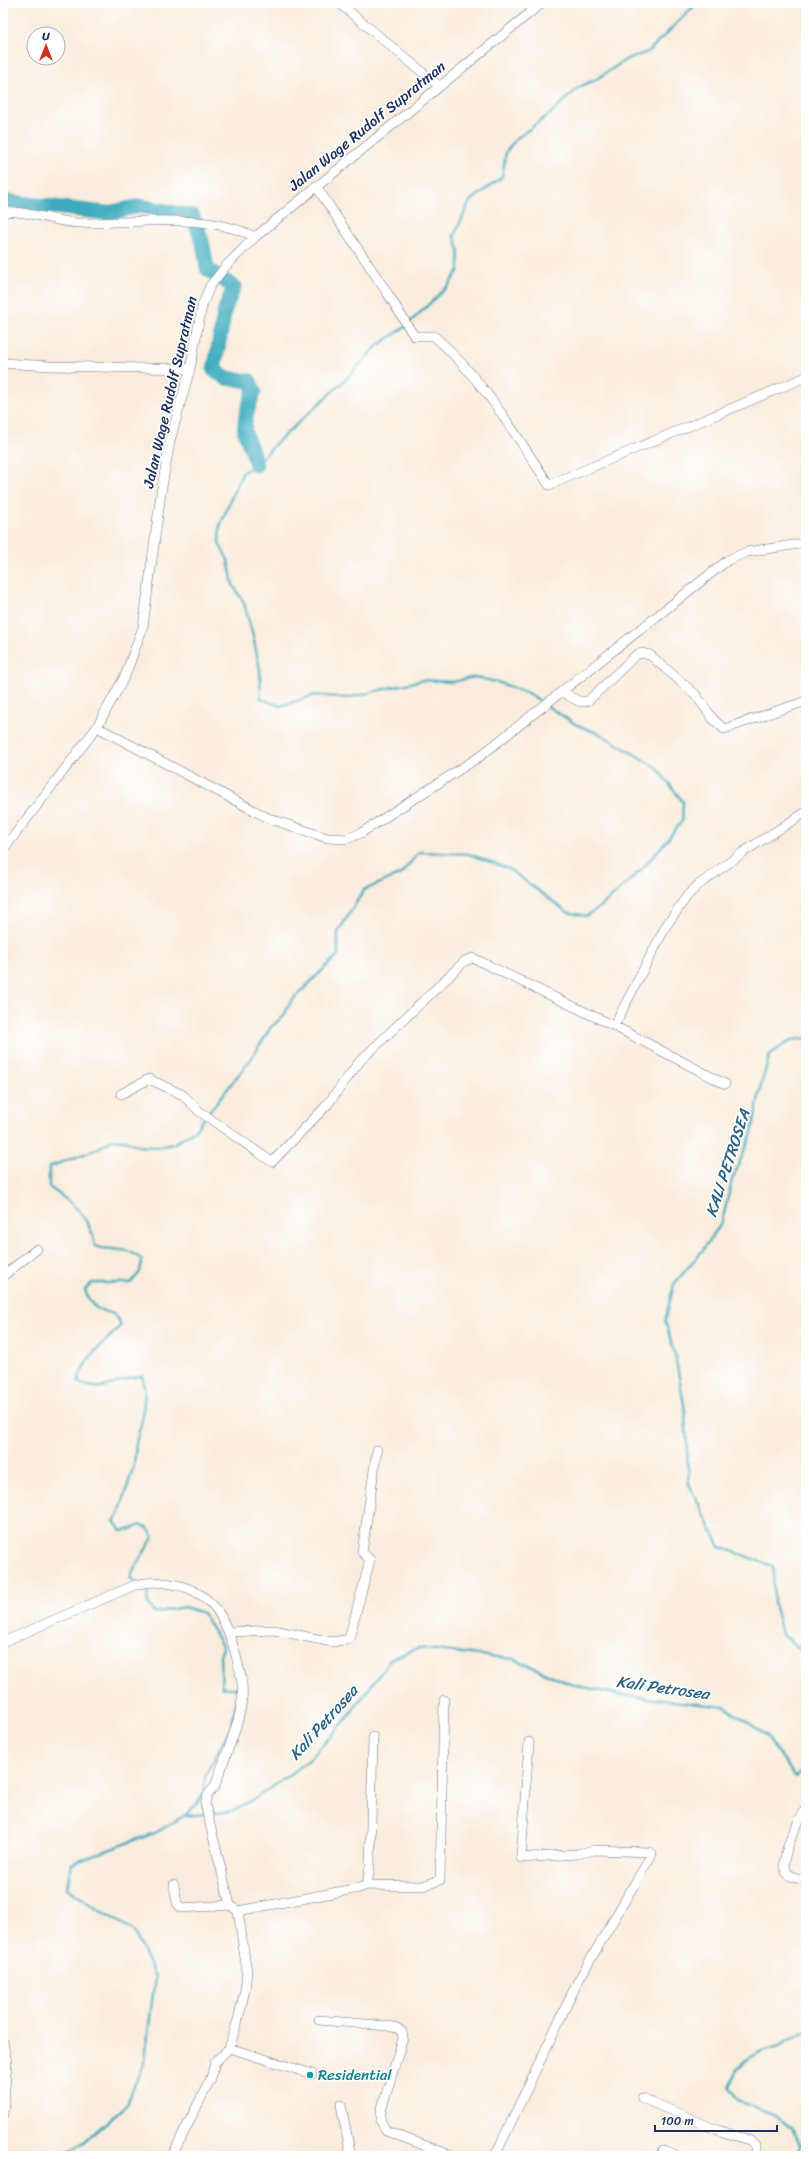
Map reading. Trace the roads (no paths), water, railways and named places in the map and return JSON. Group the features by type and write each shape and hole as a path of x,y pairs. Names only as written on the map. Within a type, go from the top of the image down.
{"street":[{"path":"339,3 439,86"},
{"name":"Jalan Wage Rudolf Supratman","path":"3,850 97,727 125,676 143,627 161,493 170,441 190,369 202,306 210,286 224,267 255,237 542,3"},
{"path":"316,186 414,336 434,336 454,354 486,390 549,485 806,378"},
{"path":"3,212 26,213 78,222 185,222 241,230 255,237"},
{"path":"3,363 50,366 190,369"},
{"path":"97,727 268,818 327,838 347,839 361,834 479,757 735,556 755,550 806,543"},
{"path":"559,694 580,702 588,701 636,655 641,653 650,655 695,694 713,719 724,729 806,701"},
{"path":"614,1026 666,926 687,896 697,886 745,851 806,812"},
{"path":"121,1094 149,1079 183,1095 199,1111 272,1162 327,1105 360,1061 469,959 478,959 614,1026 725,1084"},
{"path":"3,1276 37,1249"},
{"path":"229,1632 274,1630 332,1642 349,1639 370,1560 362,1552 377,1450"},
{"path":"3,1642 135,1585 146,1582 168,1583 190,1588 200,1594 216,1608 229,1632 243,1684 242,1700 215,1786 207,1796 205,1804 230,1905 238,1911 247,1972 242,2004 229,2048 216,2062 211,2078 172,2156"},
{"path":"238,1911 359,1888 367,1885 423,1886 440,1880 444,1700"},
{"path":"367,1885 370,1866 373,1737"},
{"path":"495,2156 578,1981 652,1854 650,1852 594,1850 577,1854 521,1858 529,1742"},
{"path":"806,1808 789,1840 785,1866 787,1873 792,1877 806,1880"},
{"path":"174,1885 177,1903 181,1908 230,1905"},
{"path":"319,2020 388,2026 397,2028 402,2032 402,2038 381,2112 382,2126 386,2131 453,2156"},
{"path":"3,2042 7,2063 3,2114"},
{"path":"229,2048 312,2074"},
{"path":"642,2098 717,2130 749,2140 755,2146 755,2156"},
{"path":"341,2105 351,2156"},
{"path":"662,2150 676,2156"}],"waterway":[{"path":"543,703 530,694 500,683 475,677 452,682 423,680 347,698 315,695 281,706 261,699 260,670 253,636 244,603 233,585 228,560 219,543 220,526 243,472 256,465 274,445 344,381 377,346 405,327 448,286 459,270 459,250 454,236 470,201 502,177 506,152 516,139 551,113 579,87 595,80 627,59 648,52 697,3"},
{"path":"3,201 106,213 141,206 193,216 203,244 207,269 234,287 225,309 214,370 226,378 250,381 254,391 246,416 245,432 256,465"},
{"path":"136,1582 130,1578 153,1537 148,1528 140,1525 132,1529 121,1531 114,1521 119,1514 134,1465 136,1443 142,1420 145,1392 142,1376 133,1377 103,1387 88,1386 78,1382 81,1372 90,1357 121,1325 114,1314 95,1307 87,1296 85,1290 92,1283 131,1283 140,1272 142,1260 136,1255 125,1250 108,1249 95,1246 93,1235 85,1218 73,1205 49,1187 49,1167 95,1150 112,1140 126,1140 138,1146 156,1147 173,1144 195,1130 251,1059 271,1027 284,1016 291,1001 338,955 338,932 364,890 401,874 419,852 469,854 509,869 567,912 586,916 599,908 641,870 682,821 683,802 657,768 602,735 577,725 547,706"},
{"name":"KALI PETROSEA","path":"806,1038 791,1040 770,1054 761,1085 752,1133 732,1180 722,1222 702,1251 674,1284 665,1321 675,1355 685,1410 689,1484 720,1547 773,1566 774,1603 782,1634 806,1654"},
{"path":"142,1586 147,1589 148,1603 154,1613 184,1607 203,1613 223,1648 220,1656 222,1688 239,1688 232,1725 205,1776 205,1791 197,1804 184,1816"},
{"name":"Kali Petrosea","path":"61,2156 83,2143 127,2104 145,2059 155,1977 133,1930 97,1909 67,1888 71,1864 157,1832 184,1816 233,1811 256,1798 307,1762 344,1722 391,1659 418,1648 514,1659 570,1684 619,1695 725,1707 765,1734 796,1777 806,1767"},
{"path":"796,2156 801,2145 791,2128 775,2115 738,2101 729,2088 736,2069 746,2060 760,2052 779,2046 806,2031"},
{"name":"Kali Petrosea","path":"3,2153 17,2156"}],"place":[{"name":"Residential","path":"310,2075"}]}
